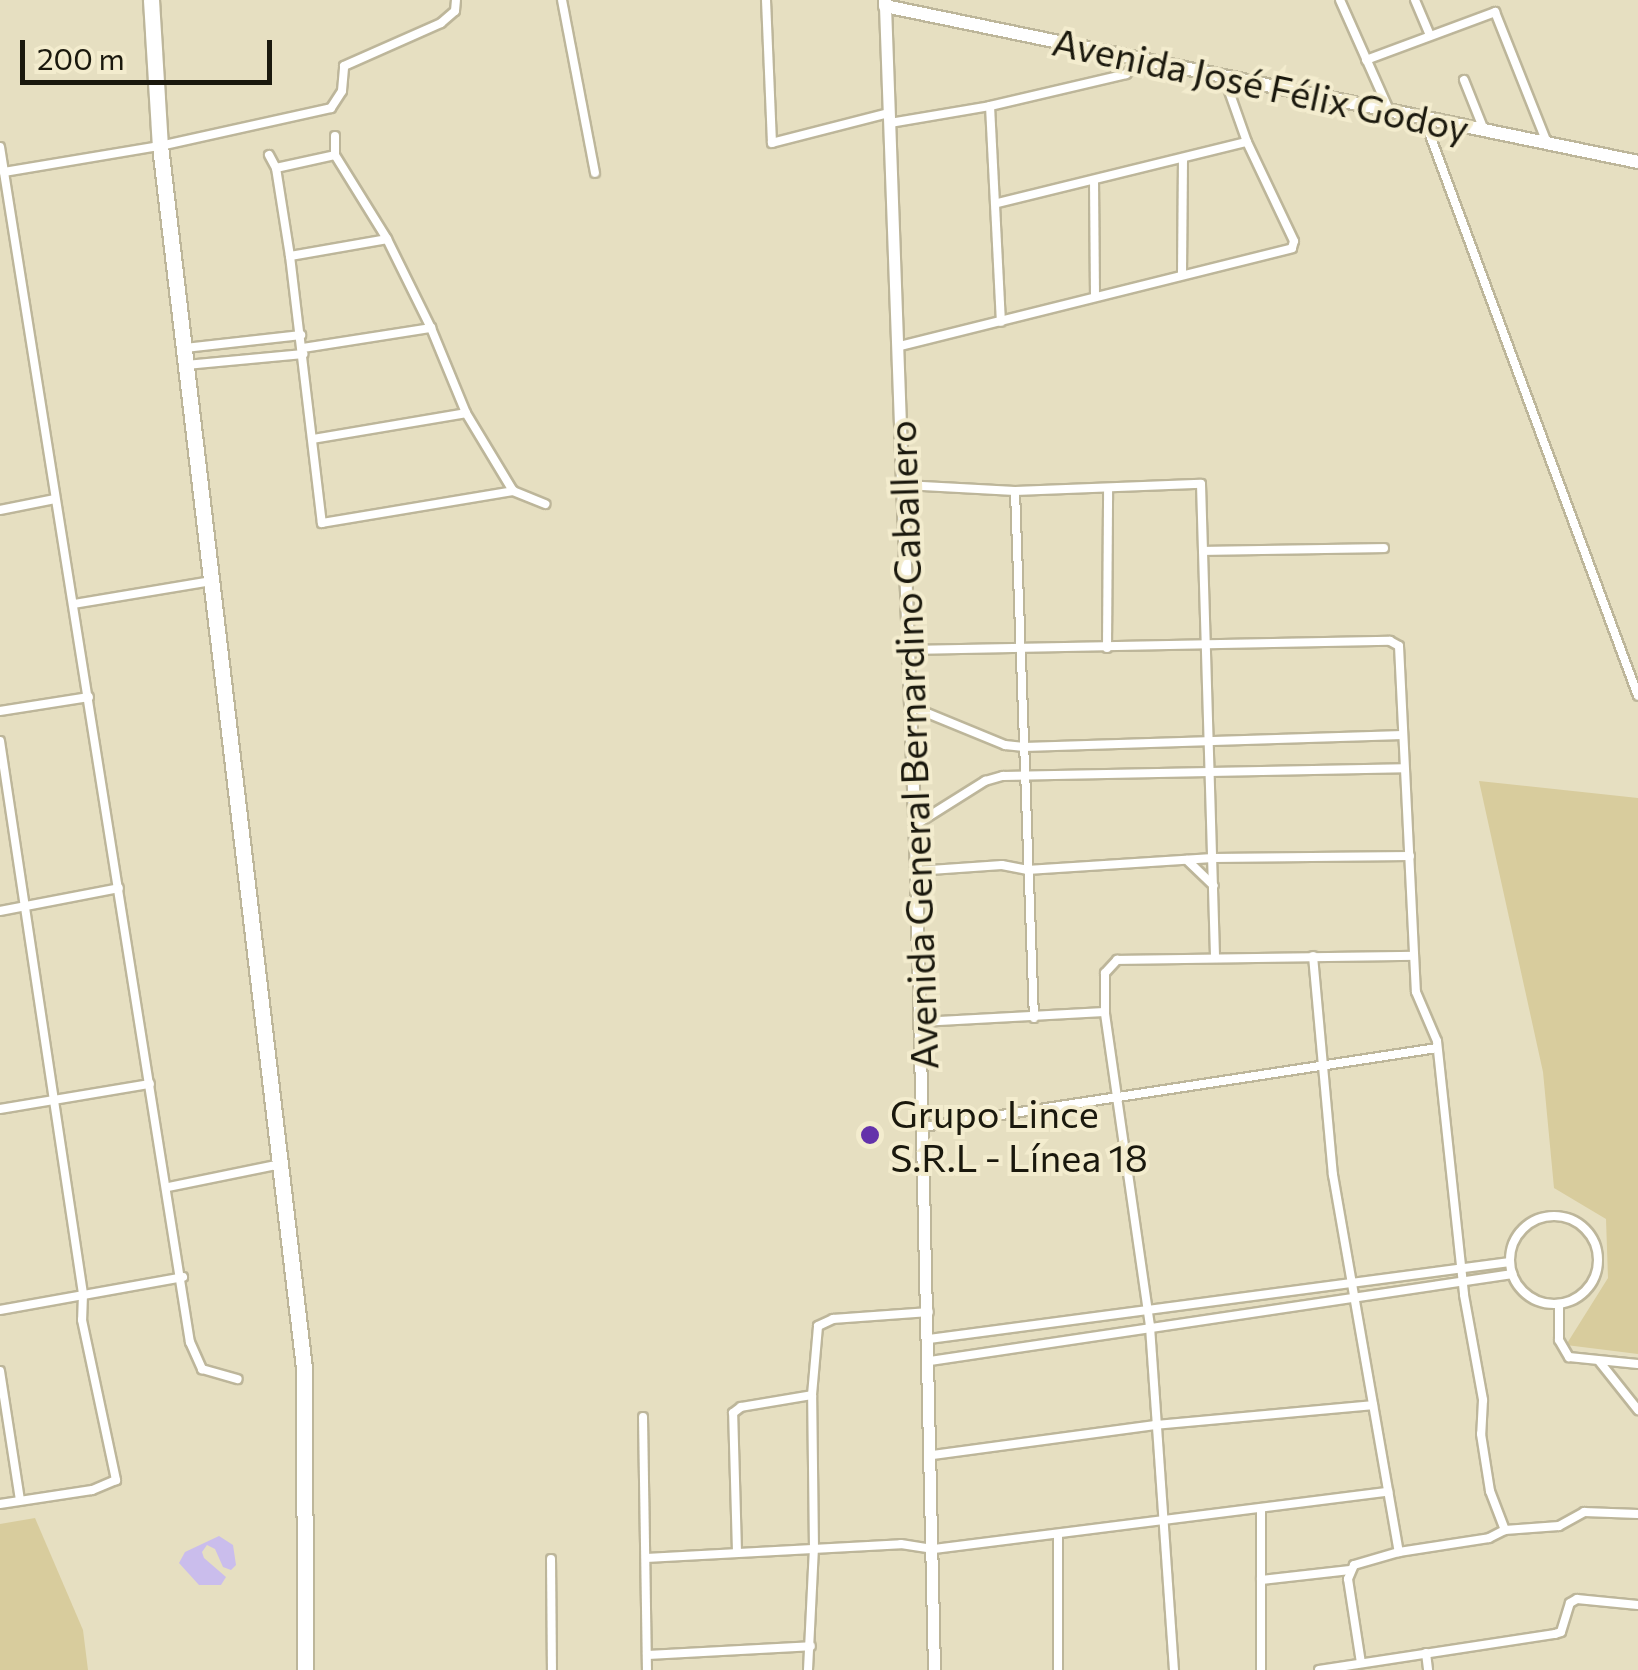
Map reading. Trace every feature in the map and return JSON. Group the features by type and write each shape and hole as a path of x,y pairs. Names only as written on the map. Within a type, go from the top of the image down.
{"highway":[{"path":"151,0 160,146 304,1368 306,1670"}],"main road":[{"name":"Avenida General Bernardino Caballero","path":"885,3 900,346 924,1127 934,1670"},
{"name":"Avenida José Félix Godoy","path":"885,3 1224,78 1638,162"}],"street":[{"path":"4,172 160,146 331,108 342,91 344,66 441,23 455,11 456,0"},
{"path":"562,0 595,173"},
{"path":"766,0 772,143 889,118 990,106 1126,74 1141,60"},
{"path":"1340,0 1389,111"},
{"path":"1416,0 1430,36"},
{"path":"1366,60 1495,12 1547,144"},
{"path":"900,346 1295,246 1246,142 1224,78"},
{"path":"1464,80 1484,130"},
{"path":"990,106 998,203 1000,322"},
{"path":"1424,118 1638,696"},
{"path":"335,136 336,155 387,239 431,328 466,413 513,491"},
{"path":"998,203 1246,142"},
{"path":"0,147 196,1364 202,1370 238,1379"},
{"path":"269,155 276,168 290,256 320,518 325,525 513,491 545,504"},
{"path":"276,168 336,155"},
{"path":"1182,158 1182,274"},
{"path":"1094,181 1094,298"},
{"path":"0,222 12,220"},
{"path":"290,256 387,239"},
{"path":"186,357 303,351 431,328"},
{"path":"186,357 301,334"},
{"path":"313,439 466,413"},
{"path":"904,485 1014,491 1200,484 1216,956"},
{"path":"1107,648 1108,488"},
{"path":"1014,491 1034,1018"},
{"path":"0,510 56,499"},
{"path":"1203,552 1384,548"},
{"path":"74,604 212,580"},
{"path":"909,650 1395,642 1401,649 1416,992 1438,1048 1463,1284 1483,1400 1481,1434 1487,1472 1505,1530"},
{"path":"0,710 89,697"},
{"path":"910,706 1005,745 1024,747 1402,736"},
{"path":"0,740 83,1294 82,1320 116,1480 92,1490 0,1504"},
{"path":"914,825 986,781 1025,774 1404,768"},
{"path":"916,871 1002,865 1028,870 1213,858 1410,856"},
{"path":"1187,860 1214,886"},
{"path":"0,911 119,888"},
{"path":"1174,1670 1150,1326 1103,980 1112,963 1216,956 1414,956"},
{"path":"1313,956 1333,1176 1399,1552"},
{"path":"920,1022 1105,1012"},
{"path":"924,1127 1438,1048"},
{"path":"0,1109 150,1084"},
{"path":"168,1187 282,1164"},
{"path":"1552,1216 1579,1223 1596,1245 1598,1266 1585,1292 1559,1304 1530,1298 1512,1274 1510,1262 1518,1235 1539,1218 1552,1216"},
{"path":"930,1339 1510,1262"},
{"path":"930,1361 1512,1274"},
{"path":"0,1310 182,1277"},
{"path":"1559,1304 1562,1350 1569,1357 1638,1364"},
{"path":"808,1670 814,1548 812,1395 821,1322 929,1312"},
{"path":"960,1335 962,1356"},
{"path":"1599,1360 1638,1410"},
{"path":"0,1371 20,1500"},
{"path":"737,1552 734,1413 741,1407 812,1395"},
{"path":"933,1454 1155,1426 1373,1405"},
{"path":"643,1417 647,1670"},
{"path":"646,1558 901,1544 934,1549 1388,1492"},
{"path":"1260,1508 1261,1670"},
{"path":"1261,1580 1350,1570 1368,1558 1482,1540 1505,1530 1559,1526 1584,1512 1638,1514"},
{"path":"1058,1536 1058,1670"},
{"path":"551,1559 552,1670"},
{"path":"1350,1570 1362,1662"},
{"path":"1319,1670 1555,1634 1561,1632 1570,1603 1577,1598 1638,1605"},
{"path":"648,1655 811,1646"},
{"path":"1426,1653 1428,1670"}],"shaded area":[{"path":"1479,781 1638,798 1638,1354 1566,1345 1608,1278 1606,1219 1554,1188 1543,1072"},
{"path":"35,1518 83,1630 88,1670 0,1670 0,1524"},
{"path":"219,1536 233,1545 236,1565 231,1570 223,1567 215,1549 207,1545 202,1552 204,1558 226,1577 221,1585 199,1585 179,1563 185,1552"}],"place":[{"name":"Grupo Lince S.R.L - Línea 18","path":"870,1135"}]}
